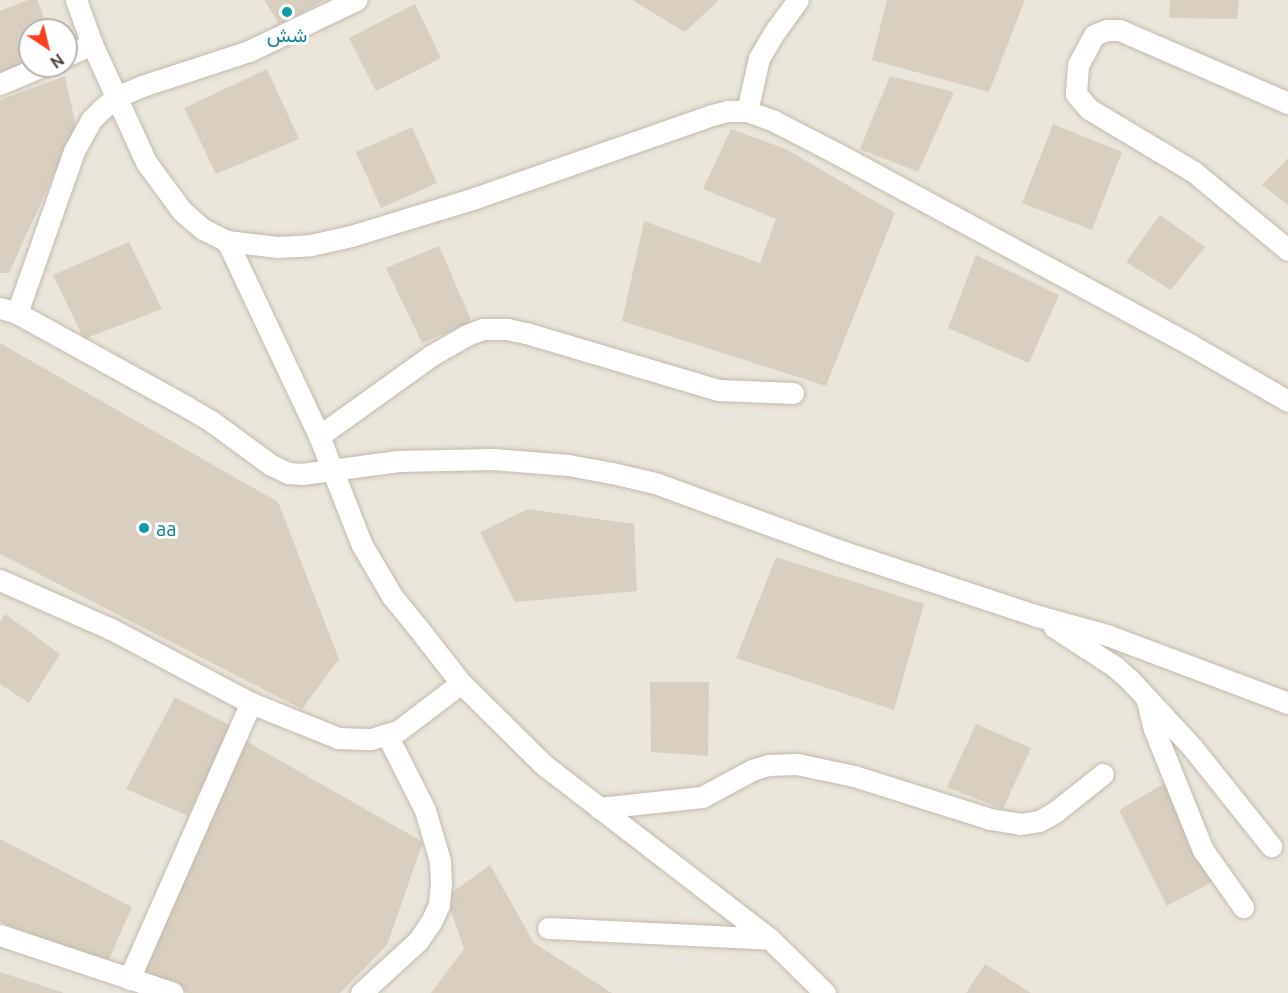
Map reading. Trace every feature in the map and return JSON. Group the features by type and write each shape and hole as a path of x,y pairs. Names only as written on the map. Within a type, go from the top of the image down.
{"street":[{"path":"76,0 92,44 146,162 167,194 203,229 227,242 277,247 311,245 351,236 472,200 689,123 728,111 747,111 774,121 838,154 1191,345 1288,401"},
{"path":"356,0 249,51 142,86 116,97 91,120 74,151 9,311 211,421 271,465 288,473 302,474 398,461 493,459 556,464 612,473 666,487 841,551 1034,615 1107,635 1288,703"},
{"path":"747,111 759,58 798,0"},
{"path":"1288,103 1119,30 1107,30 1094,35 1078,65 1076,94 1089,110 1201,177 1288,250"},
{"path":"78,50 92,44"},
{"path":"0,84 18,76"},
{"path":"227,242 319,436 363,545 392,596 461,682 544,765 770,939 825,993"},
{"path":"319,436 432,355 467,335 483,329 507,329 526,333 719,390 793,393"},
{"path":"0,580 111,629 251,703 338,738 371,739 387,735 408,725 461,682"},
{"path":"1034,615 1114,666 1192,747 1271,846"},
{"path":"1147,701 1154,729 1200,844 1225,885 1243,907"},
{"path":"129,979 251,703"},
{"path":"361,993 418,941 439,905 440,861 425,810 387,735"},
{"path":"600,808 702,797 752,770 790,763 854,776 948,807 1020,824 1039,821 1055,812 1103,774"},
{"path":"548,928 617,929 770,939"},
{"path":"0,935 173,993"}],"shaded area":[{"path":"0,0 1288,0 1288,993 0,993"}],"building":[{"path":"28,0 37,0 44,18 18,18 18,66 0,73 0,11"},
{"name":"شش","path":"264,0 325,0 280,25"},
{"path":"632,0 719,0 685,32"},
{"path":"887,0 1025,0 989,92 872,60"},
{"path":"1170,0 1239,0 1237,19 1169,18"},
{"path":"415,4 441,58 376,91 349,38"},
{"path":"267,69 299,139 216,174 184,108"},
{"path":"890,76 954,92 918,172 860,149"},
{"path":"60,78 65,78 76,126 9,273 0,273 0,100"},
{"path":"1053,124 1122,152 1092,230 1022,203"},
{"path":"412,127 437,183 381,208 356,152"},
{"path":"731,129 786,149 895,213 826,386 622,321 644,221 760,263 776,219 703,189"},
{"path":"1288,158 1288,205 1262,185"},
{"path":"1160,215 1205,247 1171,290 1126,262"},
{"path":"129,242 162,309 84,339 53,275"},
{"path":"439,246 472,322 422,343 386,268"},
{"path":"976,255 1059,295 1029,363 948,328"},
{"name":"aa","path":"0,343 278,502 339,659 302,709 0,554"},
{"path":"528,509 634,524 637,591 515,602 480,532"},
{"path":"776,557 924,604 894,710 736,658"},
{"path":"5,614 60,654 29,703 0,684 0,622"},
{"path":"650,682 709,682 708,756 651,752"},
{"path":"175,697 231,726 188,816 126,789"},
{"path":"976,724 1031,748 1003,809 947,787"},
{"path":"244,740 423,842 387,945 340,993 188,993 137,977"},
{"path":"1165,783 1214,881 1167,906 1119,810"},
{"path":"0,839 132,907 107,964 0,922"},
{"path":"490,865 534,943 612,993 431,993 464,949 446,897"},
{"path":"985,964 1031,993 966,993"},
{"path":"0,972 64,993 0,993"}],"place":[{"name":"شش","path":"287,12"},
{"name":"aa","path":"144,528"}]}
